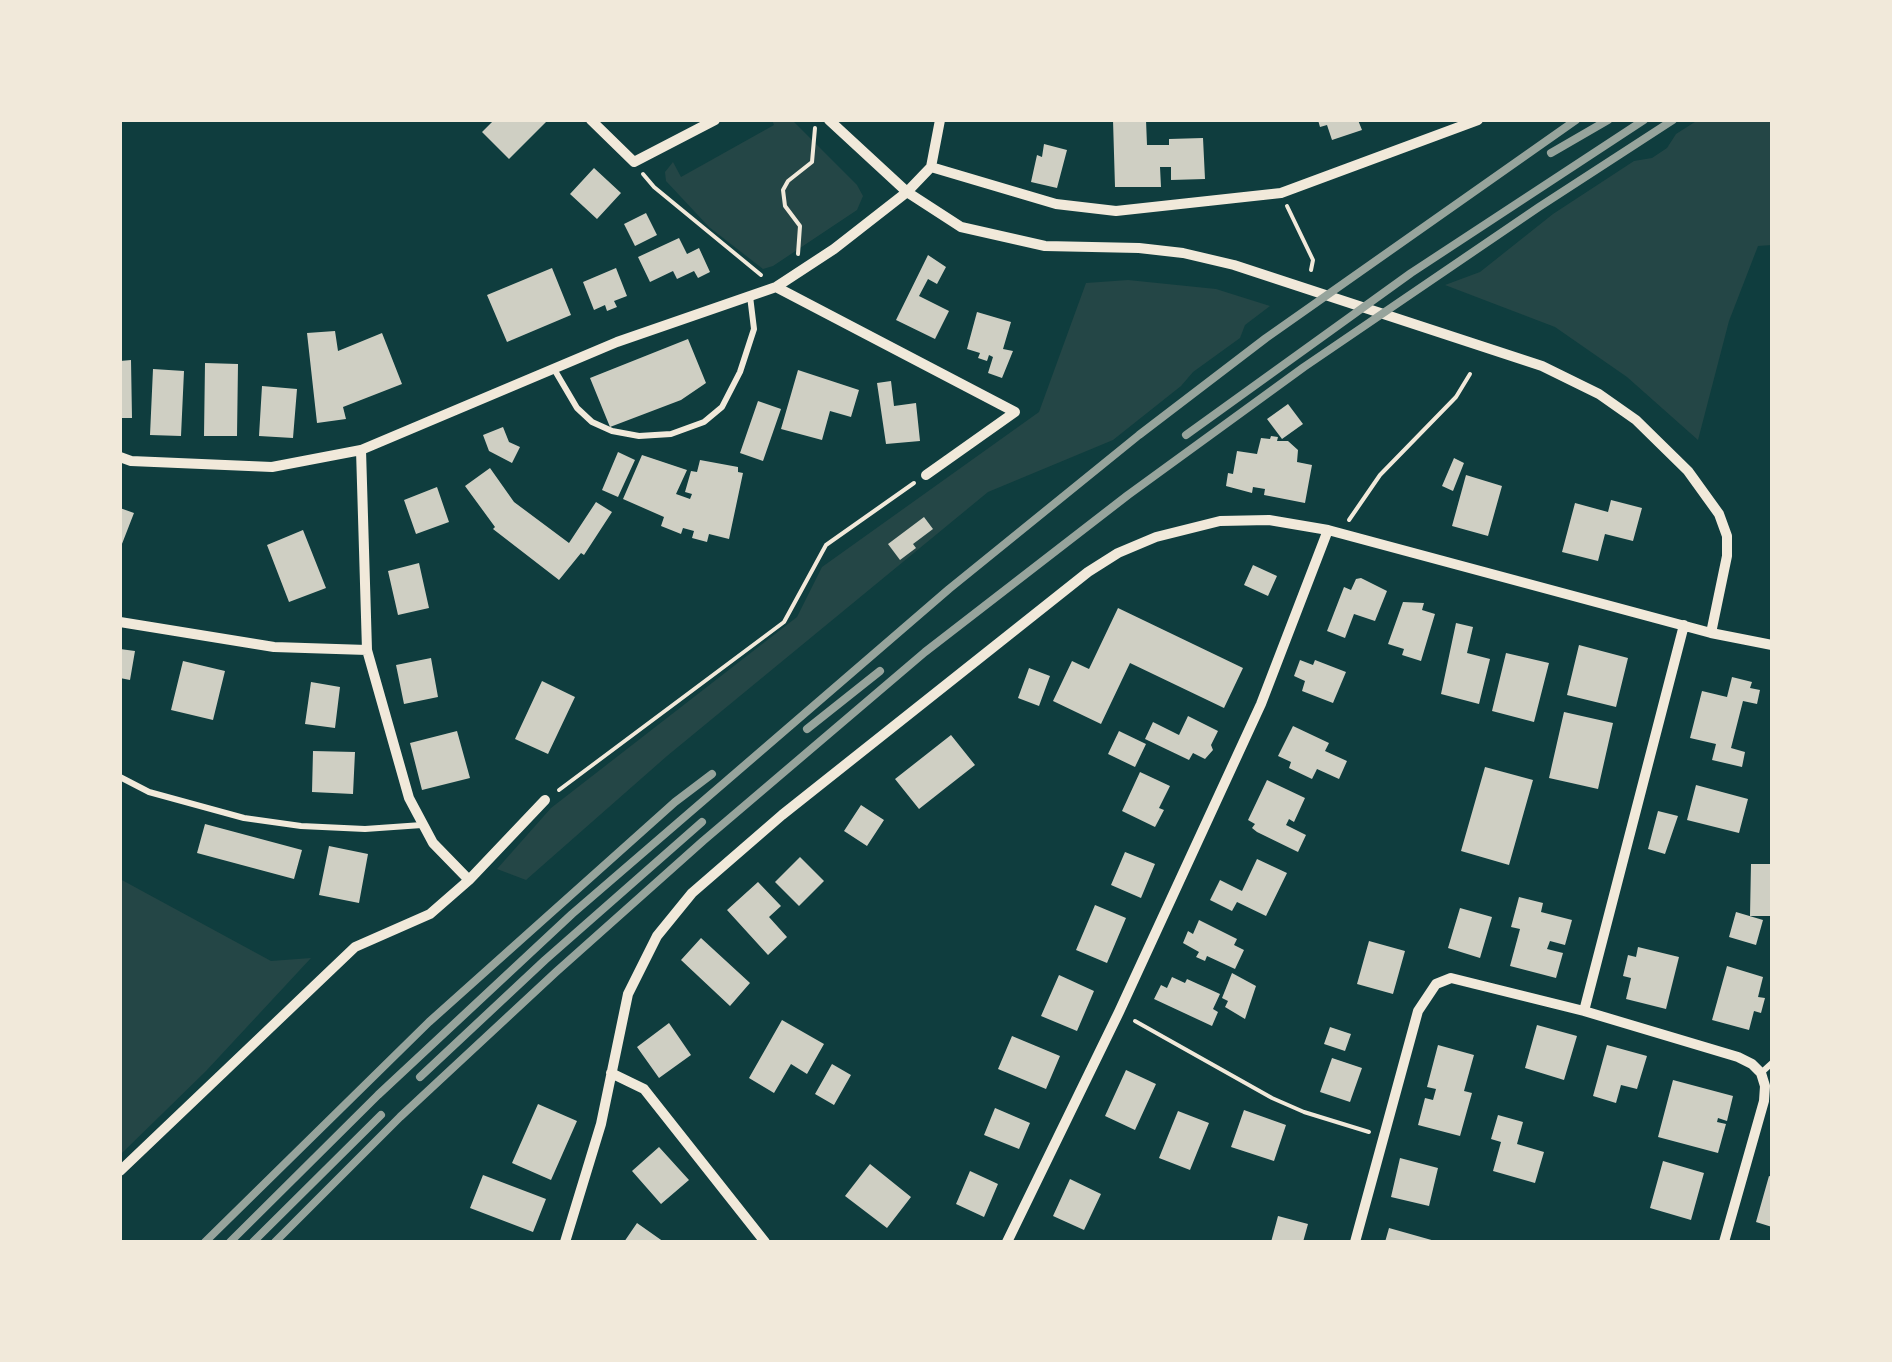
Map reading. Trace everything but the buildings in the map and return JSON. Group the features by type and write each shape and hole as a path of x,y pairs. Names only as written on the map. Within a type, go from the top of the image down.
{"street":[{"path":"592,120 634,162 716,120"},
{"path":"829,120 907,192 961,227 1045,246 1183,253 1234,265 1542,366 1600,394 1636,420 1688,471 1719,514 1727,536 1727,556 1711,632"},
{"path":"120,457 130,461 272,468 361,450 646,332 776,287 907,192 931,166 940,120"},
{"path":"931,166 1056,204 1116,212 1281,193 1478,120"},
{"path":"776,287 1015,412 926,475"},
{"path":"361,450 368,650 408,798 433,843 469,880"},
{"path":"565,1242 601,1124 628,994 658,936 692,893 782,815 1088,572 1118,553 1156,537 1220,520 1268,520 1328,530 1772,645"},
{"path":"1006,1242 1119,1012 1261,704 1328,530"},
{"path":"120,622 274,647 368,650"},
{"path":"1584,1011 1684,625"},
{"path":"120,1171 355,947 430,914 469,880 546,800"},
{"path":"1355,1242 1418,1012 1436,984 1451,978 1584,1011 1738,1057 1761,1072 1764,1101 1724,1242"},
{"path":"611,1074 644,1089 765,1242"}],"lane":[{"path":"554,369 577,408 592,422 612,431 639,436 671,434 704,422 722,407 740,372 754,330 750,296"},
{"path":"120,776 149,792 244,818 366,829 423,825"},
{"path":"1761,1072 1772,1063"}],"path":[{"path":"796,274 800,226 785,206 784,190 788,181 812,162 815,120"},
{"path":"634,162 654,187 776,287"},
{"path":"1281,193 1313,260 1311,270"},
{"path":"1343,534 1380,475 1456,397 1470,374"},
{"path":"546,800 784,622 826,545 926,475"},
{"path":"1119,1012 1272,1098 1384,1136"}],"shaded area":[{"path":"772,120 792,120 857,185 863,196 857,210 763,269 709,227 666,181 665,172 673,162 681,177 774,125"},
{"path":"1698,120 1772,120 1772,245 1758,246 1729,321 1698,440 1627,377 1555,327 1445,285 1480,272 1553,214 1634,161 1652,158 1667,148 1676,134"},
{"path":"1128,280 1216,289 1270,306 1245,325 1240,338 1113,440 988,492 667,756 526,880 497,869 551,808 797,617 822,567 1039,412 1086,283"},
{"path":"120,879 271,961 311,958 206,1071 120,1155"}],"railway":[{"path":"230,1242 378,1095 572,914 949,589 1266,338 1576,120"},
{"path":"1551,153 1608,120"},
{"path":"1186,435 1411,273 1644,120"},
{"path":"275,1242 400,1117 556,972 925,652 1128,495 1304,367 1673,120"},
{"path":"807,729 880,671"},
{"path":"205,1242 429,1022 675,802 712,774"},
{"path":"420,1077 702,822"},
{"path":"253,1242 381,1115"}]}
